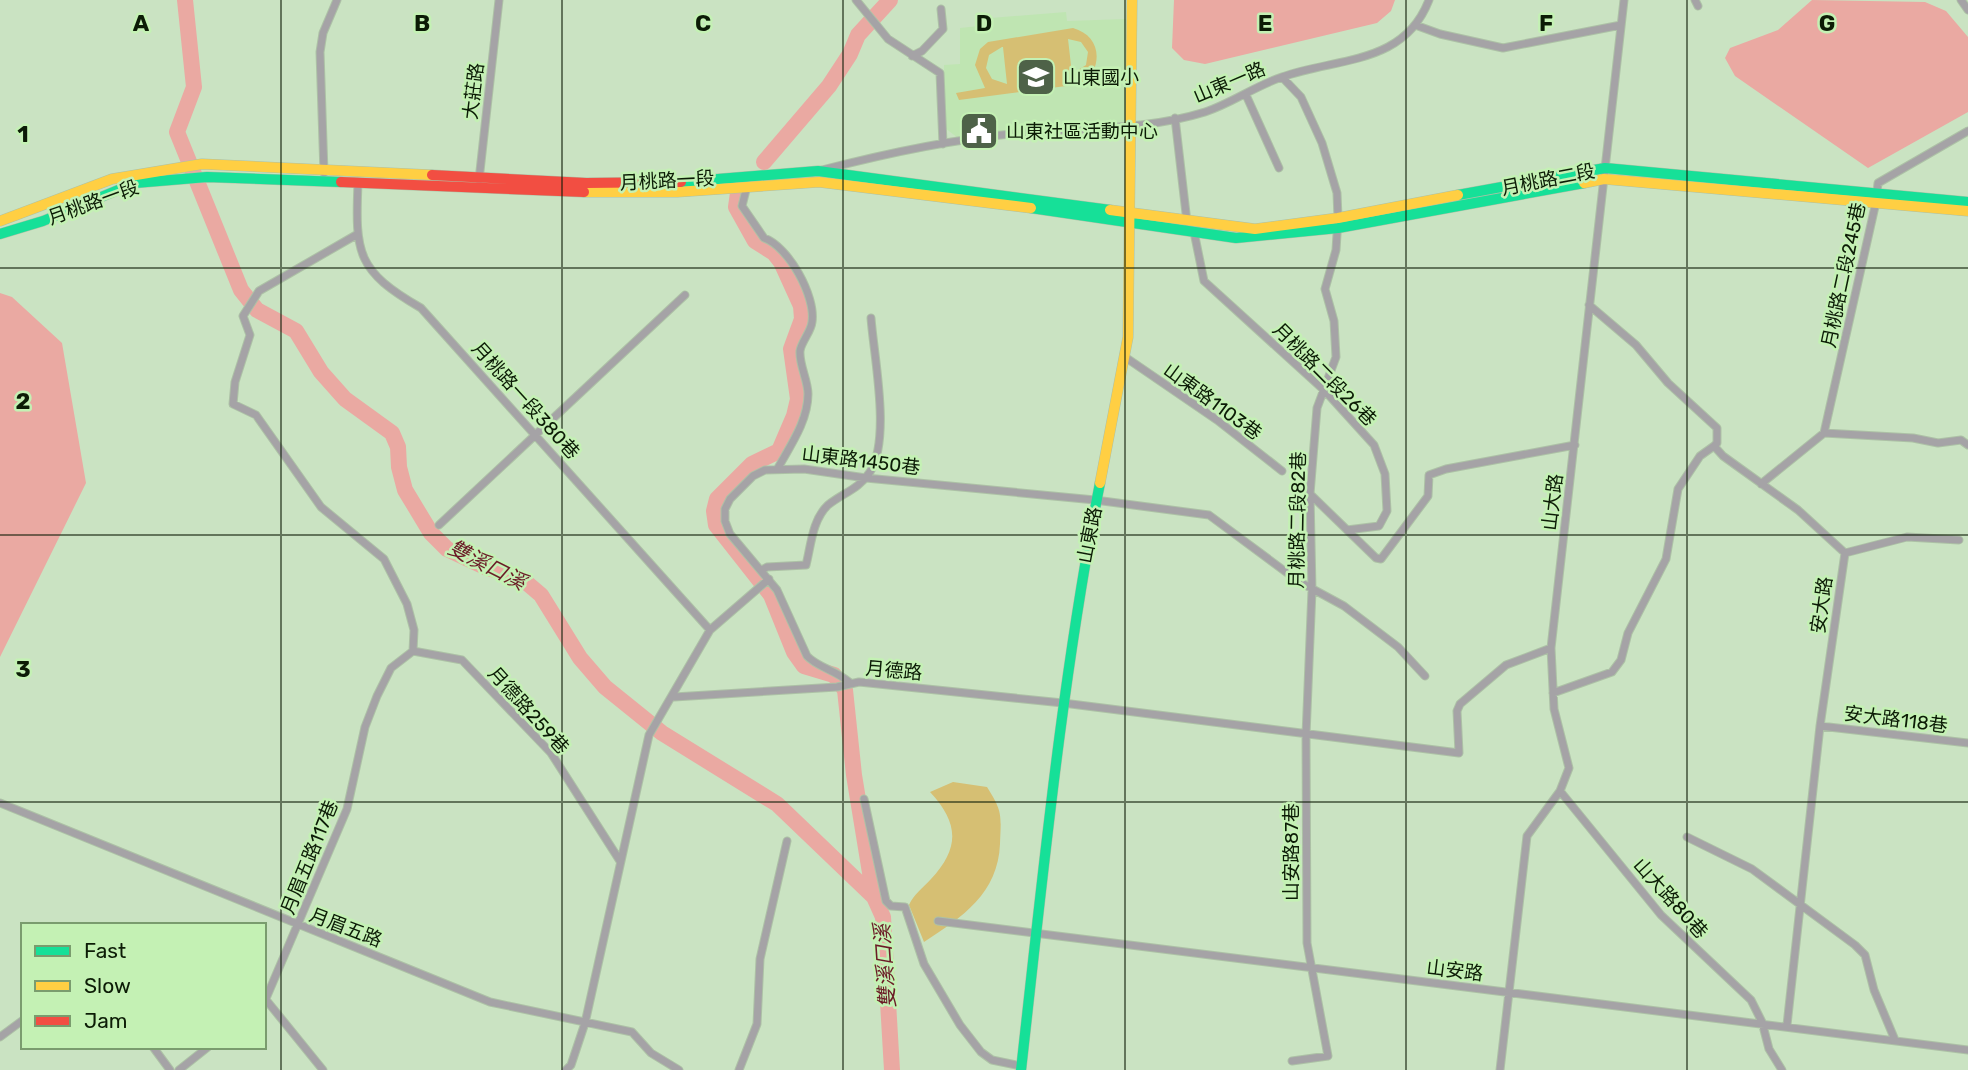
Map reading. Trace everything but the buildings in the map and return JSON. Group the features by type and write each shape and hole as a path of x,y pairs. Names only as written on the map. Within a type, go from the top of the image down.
{"street":[{"path":"324,176 320,52 323,33 337,0"},
{"name":"大莊路","path":"478,182 499,0"},
{"path":"856,0 888,39 940,74 943,144"},
{"name":"山東路","path":"1021,1068 1063,703 1095,500 1125,357 1129,319 1132,0"},
{"path":"1429,0 1418,26 1440,34 1503,48 1621,26"},
{"name":"山大路","path":"1500,1070 1527,836 1560,791 1569,768 1553,693 1550,648 1624,0"},
{"path":"1961,0 1968,10"},
{"path":"912,56 922,51 943,29 941,9"},
{"name":"山東一路","path":"818,176 898,150 1019,133 1130,127 1204,112 1282,77 1380,52 1418,26"},
{"name":"月桃路二段82巷","path":"1282,77 1301,97 1322,143 1337,193 1338,223 1325,289 1338,344 1325,391 1317,408 1310,494 1312,590 1306,735"},
{"path":"1246,95 1279,168"},
{"name":"月桃路二段26巷","path":"1175,118 1189,228 1204,281 1325,391 1374,445 1385,474 1387,511 1379,526 1347,530"},
{"name":"月桃路二段245巷","path":"1824,433 1878,183 1968,131"},
{"name":"月桃路一段","path":"0,221 133,173 202,164 324,176 358,183 478,182"},
{"name":"月桃路二段","path":"1130,216 1189,228 1257,237 1604,174 1968,202"},
{"name":"月桃路一段","path":"0,233 43,220 135,183 187,178 324,176 677,192 818,176"},
{"name":"月桃路一段","path":"586,187 818,176 1130,216"},
{"name":"月桃路一段380巷","path":"358,183 356,234 368,268 389,289 421,307 710,629"},
{"path":"747,186 742,206 764,239 774,242 788,254 813,308 812,324 800,349 808,394 803,418 778,468"},
{"path":"64,197 77,205"},
{"name":"月桃路二段","path":"1876,197 1968,211"},
{"path":"356,234 259,291 243,316 250,335 235,382 233,404 256,415 321,507 384,559 407,604 414,631 413,650"},
{"path":"439,525 534,433 685,295"},
{"path":"1553,693 1612,672 1621,660 1628,632 1665,559 1678,489 1700,456 1717,443 1717,428 1668,383 1636,345 1589,305"},
{"path":"762,570 767,566 806,565 811,536 827,506 852,491 866,478 882,438 871,318"},
{"name":"山東路1103巷","path":"1125,357 1217,420 1282,471"},
{"path":"1761,484 1824,433 1913,438 1938,443 1961,440 1968,445"},
{"path":"1310,494 1376,558 1381,559 1428,496 1429,475 1447,468 1575,445"},
{"name":"安大路","path":"1714,446 1723,456 1798,510 1844,552 1820,726 1787,1025"},
{"name":"山東路1450巷","path":"849,682 835,670 813,663 807,656 768,579 730,534 725,521 725,509 730,499 753,477 778,468 838,472 866,478 1095,500 1209,515 1312,590 1343,606 1398,647 1425,677"},
{"path":"1844,552 1907,537 1959,540"},
{"path":"566,1070 571,1065 585,1023 649,735 669,699 674,697 710,629 768,579"},
{"name":"月德路","path":"674,697 837,687 849,682 1063,703 1459,753 1457,711 1460,704 1506,665 1550,648"},
{"name":"月德路259巷","path":"413,650 462,660 551,752 621,861"},
{"name":"月眉五路117巷","path":"266,1002 347,809 365,727 377,696 391,668 413,650"},
{"name":"安大路118巷","path":"1820,726 1968,743"},
{"name":"山安路87巷","path":"1292,1061 1328,1056 1307,943 1306,735"},
{"name":"山大路80巷","path":"1560,791 1661,915 1751,1000 1762,1022 1769,1049 1782,1070"},
{"path":"864,799 886,901 891,906 905,907 924,964 945,1002 981,1052 992,1060 1021,1068"},
{"name":"月眉五路","path":"0,803 499,1005 632,1032 651,1053 679,1070"},
{"path":"1687,837 1752,869 1801,904 1865,956 1874,990 1895,1040"},
{"path":"739,1070 757,1024 760,960 787,841"},
{"name":"山安路","path":"937,921 1968,1049"},
{"path":"266,1002 323,1070"},
{"path":"0,1037 21,1021"},
{"path":"154,1049 170,1070"},
{"path":"179,1070 205,1049"}],"shaded area":[{"path":"1174,0 1395,0 1391,11 1377,23 1205,64 1184,60 1172,48"},
{"path":"1812,0 1925,2 1946,11 1968,37 1968,112 1868,168 1735,76 1725,58 1730,48 1778,30"},
{"name":"山東國小","path":"1066,12 1067,21 1126,19 1126,123 958,138 945,128 944,65 960,64 960,28 979,26 978,19"},
{"path":"1073,28 1091,39 1094,45 1097,58 1093,72 1096,72 1097,82 959,100 956,93 985,88 975,65 980,49 988,42","holes":["1068,39 1081,42 1088,52 1086,65 1072,74","1003,47 1007,84 992,79 986,68 989,55"]},
{"path":"0,293 12,297 62,343 86,483 0,657"},
{"path":"953,782 987,787 992,795 1001,820 998,861 993,876 976,902 924,942 909,905 940,868 951,846 951,825 940,803 930,792"}],"waterway":[{"name":"雙溪口溪","path":"185,0 194,87 177,132 241,290 257,310 296,331 321,372 345,399 392,433 398,447 399,467 405,490 431,533 447,549 485,567 521,578 541,595 580,658 605,687 662,733 777,804 874,897 883,917 892,1070"},
{"path":"764,162 829,86 850,54 858,35 890,0"},
{"path":"738,193 736,207 755,241 774,253 781,262 801,306 802,319 791,349 798,399 779,451 752,464 717,499 714,511 716,525 771,595 794,652 804,666 834,675 845,690 854,775 874,897"}],"traffic: fast":[{"path":"1458,195 1605,168 1968,202"},
{"path":"681,182 818,171 1110,210"},
{"path":"0,234 43,221 135,183 207,177 341,182"},
{"path":"1031,208 1236,238 1338,228 1584,183"},
{"path":"1021,1070 1064,702 1100,483"}],"traffic: slow":[{"path":"1100,483 1128,337 1132,0"},
{"path":"0,221 112,179 202,164 432,175"},
{"path":"1584,183 1604,179 1968,211"},
{"path":"584,192 677,192 819,182 1031,208"},
{"path":"1110,210 1255,229 1338,218 1458,195"}],"traffic: jam":[{"path":"432,175 586,183 681,182"},
{"path":"341,182 584,192"}],"place":[{"name":"山東國小","path":"1036,77"},
{"name":"山東社區活動中心","path":"979,131"}]}
